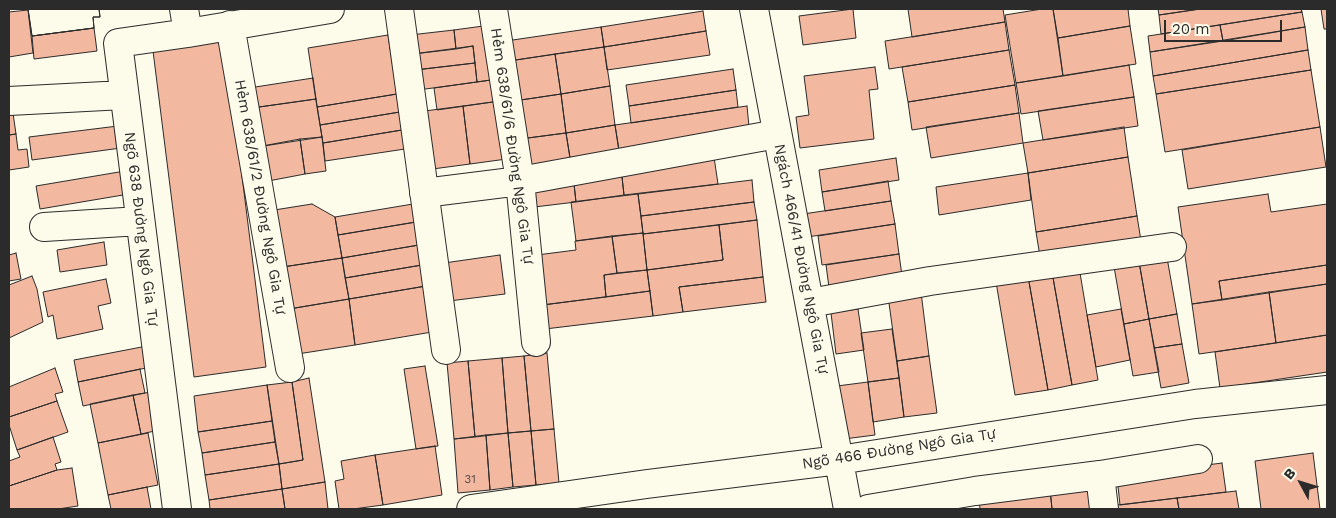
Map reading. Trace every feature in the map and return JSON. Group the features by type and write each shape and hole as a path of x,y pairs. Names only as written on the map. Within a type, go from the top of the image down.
{"street":[{"path":"186,21 230,25 330,9"},
{"path":"399,9 446,350"},
{"name":"Hẻm 638/61/6 Đường Ngô Gia Tự","path":"493,9 520,181 536,342"},
{"name":"Ngách 466/41 Đường Ngô Gia Tự","path":"754,9 848,509"},
{"name":"Ngõ 638 Đường Ngô Gia Tự","path":"177,509 118,43 186,21"},
{"name":"Hẻm 638/61/2 Đường Ngô Gia Tự","path":"230,25 290,368"},
{"path":"9,101 124,95"},
{"path":"424,194 520,181 777,134"},
{"path":"44,227 140,220"},
{"path":"810,303 930,281 1172,247"},
{"name":"Ngõ 466 Đường Ngô Gia Tự","path":"472,509 647,484 839,460 1195,404 1327,390"},
{"path":"868,509 976,500 1100,475 1198,459"},
{"path":"1100,475 1104,509"}],"building":[{"path":"28,9 99,9 100,17 93,17 94,28 32,36"},
{"path":"28,9 99,9 100,17 93,17 94,28 32,36"},
{"path":"853,9 856,38 803,45 799,16"},
{"path":"908,9 1003,9 1005,22 912,37"},
{"path":"1053,9 1063,76 1016,83 1005,15"},
{"path":"1053,9 1128,9 1130,26 1058,38"},
{"path":"1158,9 1200,9 1159,15"},
{"path":"1200,9 1301,9 1302,12 1161,34 1159,15"},
{"path":"1321,9 1327,9 1327,29 1324,29"},
{"path":"28,10 33,53 9,57 9,12"},
{"path":"703,11 706,31 604,47 601,27"},
{"path":"1302,12 1305,27 1223,41 1220,25"},
{"path":"1005,22 1009,50 889,69 885,41"},
{"path":"498,24 505,78 477,82 473,46 456,49 454,30"},
{"path":"1220,25 1223,41 1150,52 1148,36"},
{"path":"1130,26 1136,64 1063,76 1058,38"},
{"path":"601,27 604,47 509,61 506,41"},
{"path":"1305,27 1308,50 1153,76 1150,52"},
{"path":"94,28 97,51 34,59 32,36"},
{"path":"454,30 456,49 413,54 410,35"},
{"path":"706,31 710,55 607,70 604,47"},
{"path":"388,35 397,94 317,107 308,48"},
{"path":"225,41 266,367 194,377 153,51"},
{"path":"473,46 475,63 415,70 413,54"},
{"path":"604,47 610,86 561,94 555,54"},
{"path":"1009,50 1015,85 908,102 902,67"},
{"path":"1308,50 1311,70 1156,94 1153,76"},
{"path":"555,54 561,94 514,101 509,61"},
{"path":"475,63 477,82 418,90 415,70"},
{"path":"1129,65 1134,97 1021,114 1016,83"},
{"path":"875,67 878,89 869,90 874,139 800,148 796,117 809,115 804,76"},
{"path":"733,69 736,90 629,106 626,85"},
{"path":"1311,70 1320,127 1165,152 1156,94"},
{"path":"313,78 316,99 252,108 249,88"},
{"path":"505,78 507,100 437,110 434,88"},
{"path":"1015,85 1019,113 912,130 908,102"},
{"path":"610,86 615,125 566,133 561,94"},
{"path":"736,90 738,107 631,123 629,106"},
{"path":"397,94 400,112 320,125 317,107"},
{"path":"561,94 566,133 520,139 514,101"},
{"path":"1134,97 1138,126 1043,140 1038,111"},
{"path":"316,99 322,137 257,147 252,108"},
{"path":"507,100 514,158 470,164 463,106"},
{"path":"12,106 16,134 9,135 9,107"},
{"path":"463,106 470,164 425,170 417,112"},
{"path":"747,106 750,137 620,157 615,125"},
{"path":"400,112 402,130 323,143 320,125"},
{"path":"1019,113 1023,143 931,158 926,127"},
{"path":"615,125 620,157 571,164 566,133"},
{"path":"118,126 121,148 32,160 29,137"},
{"path":"1124,127 1128,157 1028,173 1023,143"},
{"path":"1320,127 1326,167 1188,189 1182,150"},
{"path":"402,130 405,149 325,161 323,143"},
{"path":"566,133 571,164 525,171 520,139"},
{"path":"16,134 18,150 27,149 29,167 9,170 9,135"},
{"path":"322,137 326,171 305,174 300,139"},
{"path":"300,139 305,174 263,182 257,147"},
{"path":"714,157 718,184 624,195 621,168"},
{"path":"1128,157 1137,216 1036,232 1028,173"},
{"path":"896,158 899,180 822,192 819,170"},
{"path":"621,168 624,195 576,202 573,175"},
{"path":"125,171 129,194 40,209 36,186"},
{"path":"1028,173 1031,200 939,215 936,187"},
{"path":"573,175 576,202 526,208 523,181"},
{"path":"752,180 754,202 641,216 638,194"},
{"path":"888,181 891,201 825,211 822,192"},
{"path":"638,194 643,233 576,241 571,202"},
{"path":"1268,194 1271,212 1327,204 1327,265 1219,281 1222,300 1192,304 1178,207"},
{"path":"891,201 895,224 807,237 803,214"},
{"path":"754,202 757,220 643,234 641,216"},
{"path":"419,203 422,221 338,235 335,217"},
{"path":"312,204 335,217 342,258 276,268 268,211"},
{"path":"1137,216 1142,247 1041,263 1036,232"},
{"path":"757,220 763,277 679,287 683,312 653,316 647,270 723,260 719,225"},
{"path":"422,221 425,244 342,258 338,235"},
{"path":"895,224 899,254 822,265 818,236"},
{"path":"719,225 723,260 647,270 643,234"},
{"path":"643,233 647,270 617,273 612,236"},
{"path":"612,236 617,273 604,275 606,297 534,306 529,256 576,250 575,241"},
{"path":"104,242 107,265 60,272 57,250"},
{"path":"425,244 428,264 345,278 342,258"},
{"path":"1166,252 1177,314 1149,319 1138,256"},
{"path":"16,253 21,279 9,281 9,255"},
{"path":"899,254 903,283 830,295 826,265"},
{"path":"500,255 505,294 449,301 444,263"},
{"path":"1138,256 1149,319 1124,324 1113,261"},
{"path":"342,258 349,299 283,310 276,268"},
{"path":"428,264 432,285 349,299 345,278"},
{"path":"1327,265 1327,284 1222,300 1219,281"},
{"path":"1079,267 1098,380 1072,385 1052,272"},
{"path":"647,270 650,291 606,297 604,275"},
{"path":"1052,272 1072,385 1048,390 1028,276"},
{"path":"32,276 37,289 43,322 9,338 9,285"},
{"path":"1028,276 1048,390 1015,395 996,282"},
{"path":"763,277 766,302 683,312 679,287"},
{"path":"106,279 111,303 98,306 103,329 57,339 53,315 48,317 43,292"},
{"path":"1327,284 1327,335 1276,343 1269,292"},
{"path":"432,285 438,331 355,345 349,299"},
{"path":"650,291 653,316 545,329 543,305"},
{"path":"921,292 929,356 897,361 888,296"},
{"path":"1269,292 1276,343 1199,354 1192,304"},
{"path":"349,299 355,345 291,355 283,310"},
{"path":"858,309 864,350 836,354 831,313"},
{"path":"1121,309 1130,360 1096,367 1087,315"},
{"path":"1177,314 1182,344 1154,348 1149,319"},
{"path":"1149,319 1159,372 1133,376 1124,324"},
{"path":"892,329 899,378 868,382 861,333"},
{"path":"1327,335 1327,372 1220,388 1215,352"},
{"path":"1182,344 1189,383 1161,388 1154,348"},
{"path":"147,346 151,367 78,382 74,360"},
{"path":"547,353 554,429 531,431 524,356"},
{"path":"524,356 531,431 508,433 502,358"},
{"path":"929,356 937,413 904,417 897,361"},
{"path":"502,358 508,433 475,437 468,361"},
{"path":"468,361 475,437 454,439 447,363"},
{"path":"425,366 438,446 416,449 404,369"},
{"path":"55,368 63,392 55,394 57,401 9,417 9,387"},
{"path":"140,369 145,393 83,406 78,382"},
{"path":"309,378 325,482 282,489 279,464 303,460 292,382"},
{"path":"899,378 904,417 873,422 868,382"},
{"path":"292,382 303,460 279,464 267,385"},
{"path":"868,382 875,435 844,439 837,386"},
{"path":"267,385 272,421 198,432 194,396"},
{"path":"157,391 164,429 141,434 133,395"},
{"path":"133,395 141,434 98,443 90,404"},
{"path":"57,401 68,432 17,450 9,425 9,417"},
{"path":"272,421 275,442 202,453 198,432"},
{"path":"554,429 559,483 536,485 531,431"},
{"path":"531,431 536,485 513,487 508,433"},
{"path":"148,433 158,485 108,495 98,443"},
{"path":"508,433 513,487 490,490 486,435"},
{"path":"486,435 490,490 458,493 454,439"},
{"path":"53,437 61,462 55,464 57,470 9,486 9,461 20,457 17,450"},
{"path":"275,442 279,464 205,475 202,453"},
{"path":"435,446 442,495 383,505 375,455"},
{"path":"1313,453 1320,509 1261,509 1255,461"},
{"path":"375,455 383,505 339,509 335,481 344,479 341,461"},
{"path":"1222,463 1226,492 1120,505 1117,477"},
{"path":"279,464 282,489 209,500 205,475"},
{"path":"72,468 78,506 58,509 9,509 9,486 57,470"},
{"path":"325,482 328,509 285,509 282,489"},
{"path":"1099,484 1102,509 1052,509 1050,489"},
{"path":"147,487 151,509 111,509 108,495"},
{"path":"282,489 285,509 210,509 209,500"},
{"path":"1050,489 1052,509 980,509 979,497"},
{"path":"1236,491 1239,509 1179,509 1177,498"},
{"path":"1177,498 1179,509 1109,509 1109,506"}]}
